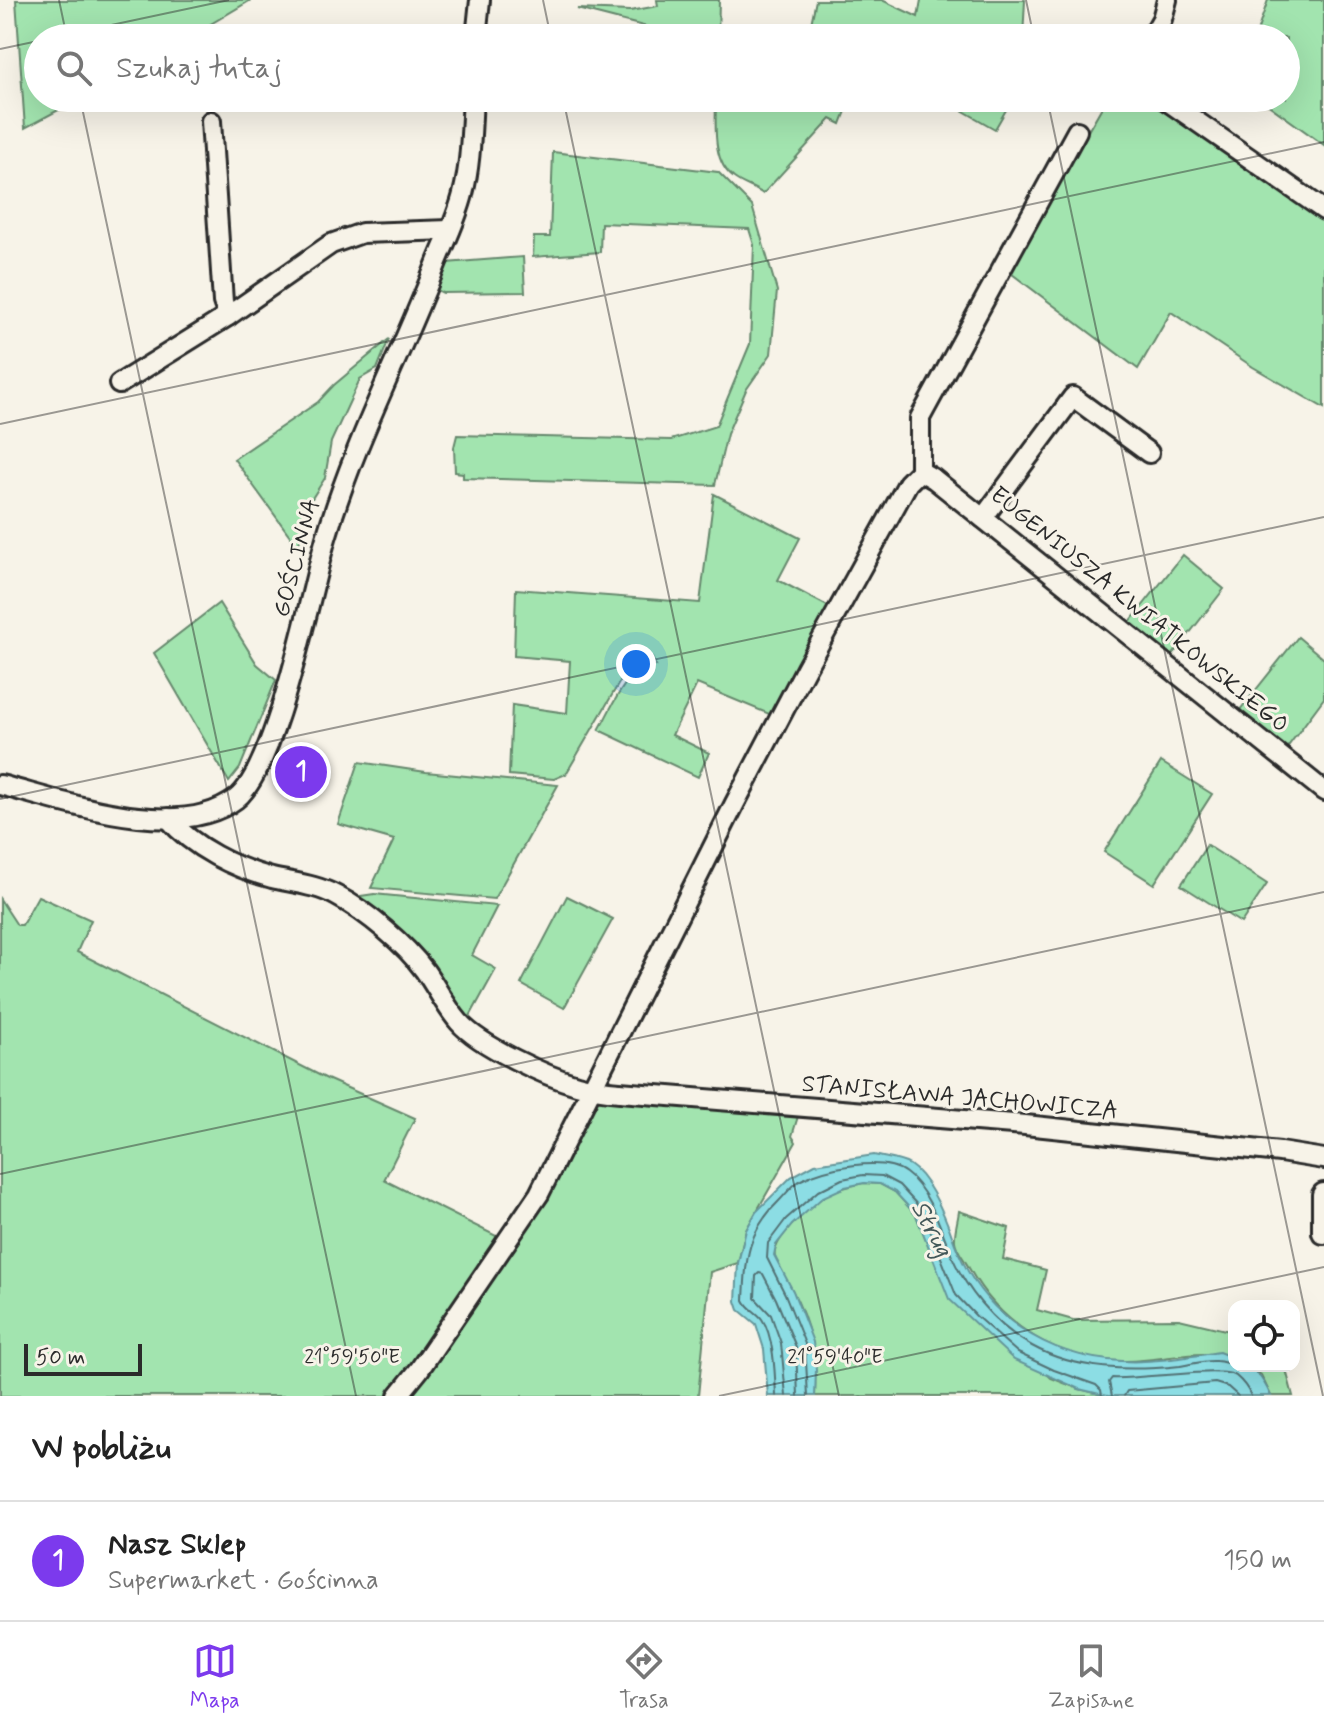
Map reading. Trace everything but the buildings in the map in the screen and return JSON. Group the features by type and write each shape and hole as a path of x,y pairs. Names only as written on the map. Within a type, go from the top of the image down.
{"street":[{"path":"477,24 480,0"},
{"path":"1159,24 1167,0"},
{"name":"GOŚCINNA","path":"0,785 81,806 127,815 168,818 193,816 235,800 256,776 287,684 340,495 462,197 467,176 472,112"},
{"path":"1183,112 1324,210"},
{"path":"211,121 223,302 228,316"},
{"path":"398,1396 539,1194 806,668 908,483 920,471 920,418 1077,131"},
{"path":"119,384 228,316 331,244 362,233 450,230"},
{"path":"983,518 1073,397 1149,453"},
{"name":"EUGENIUSZA KWIATKOWSKIEGO","path":"920,471 934,479 1324,791"},
{"name":"STANISŁAWA JACHOWICZA","path":"168,818 196,843 226,861 255,873 324,890 355,907 424,969 454,1016 471,1033 515,1059 573,1084 592,1089 1025,1125 1324,1159"},
{"path":"1324,1195 1324,1232"}],"green space":[{"path":"16,0 251,0 211,24 24,24 24,112 55,112 25,128"},
{"path":"657,0 719,0 718,24 635,24 577,9 630,11 658,6"},
{"path":"816,0 882,0 918,17 921,0 1025,0 1024,24 811,24"},
{"path":"1268,0 1324,0 1324,145 1278,112 1300,112 1300,24 1260,24"},
{"path":"716,112 846,112 841,124 831,119 763,194 727,171 718,152"},
{"path":"965,112 1005,112 995,129"},
{"path":"1099,112 1164,112 1324,219 1324,408 1253,367 1171,312 1138,369 1008,271"},
{"path":"553,152 718,172 752,206 777,291 771,354 746,390 727,434 715,485 463,478 463,473 455,472 457,435 671,440 716,426 750,344 754,245 749,229 601,223 600,252 533,257 534,237 550,237"},
{"path":"523,257 525,292 443,293 435,289 446,263"},
{"path":"389,339 377,369 360,379 331,442 325,478 311,500 298,547 234,459 318,402"},
{"path":"714,494 800,538 778,580 835,610 774,716 697,684 672,735 709,753 698,777 599,730 629,679 646,667 656,666 652,658 639,659 619,683 566,774 554,779 509,775 512,705 567,713 570,661 514,656 516,589 700,603"},
{"path":"1183,555 1224,589 1171,657 1129,623"},
{"path":"219,603 257,664 276,680 240,768 229,782 154,653"},
{"path":"1298,637 1324,659 1324,698 1286,749 1239,711"},
{"path":"359,762 558,785 494,899 371,888 394,840 338,824"},
{"path":"1161,762 1212,794 1154,884 1104,852"},
{"path":"1207,845 1267,884 1241,923 1181,885"},
{"path":"374,894 497,906 472,955 496,969 468,1020 354,897"},
{"path":"38,896 91,920 77,952 327,1079 415,1118 384,1180 508,1242 594,1095 799,1113 792,1136 796,1142 746,1230 738,1263 710,1272 698,1396 0,1396 0,899 17,925 22,925"},
{"path":"567,896 613,919 564,1008 521,984"},
{"path":"864,1183 880,1184 895,1192 916,1215 932,1254 1051,1378 1108,1396 815,1396 815,1368 808,1328 776,1261 775,1250 785,1233 817,1201 838,1190"},
{"path":"959,1211 1009,1228 1003,1259 1046,1270 1037,1310 1073,1320 1179,1319 1228,1331 1228,1356 1195,1354 1124,1361 1076,1355 1054,1347 1015,1323 997,1307 961,1255 955,1237"},
{"path":"1257,1372 1287,1372 1293,1396 1271,1396"}],"water":[{"name":"Strug","path":"874,1155 902,1161 918,1171 937,1201 967,1270 982,1292 1000,1312 1043,1341 1093,1358 1121,1361 1170,1359 1219,1352 1228,1356 1228,1372 1255,1372 1271,1396 1108,1396 1079,1389 1014,1360 949,1299 916,1215 895,1192 880,1184 864,1183 823,1197 792,1225 776,1245 774,1255 793,1291 813,1342 815,1396 768,1396 764,1349 756,1324 739,1310 736,1301 738,1263 746,1230 756,1212 791,1177 815,1164"}],"place":[{"name":"Nasz Sklep","path":"301,772"}]}
